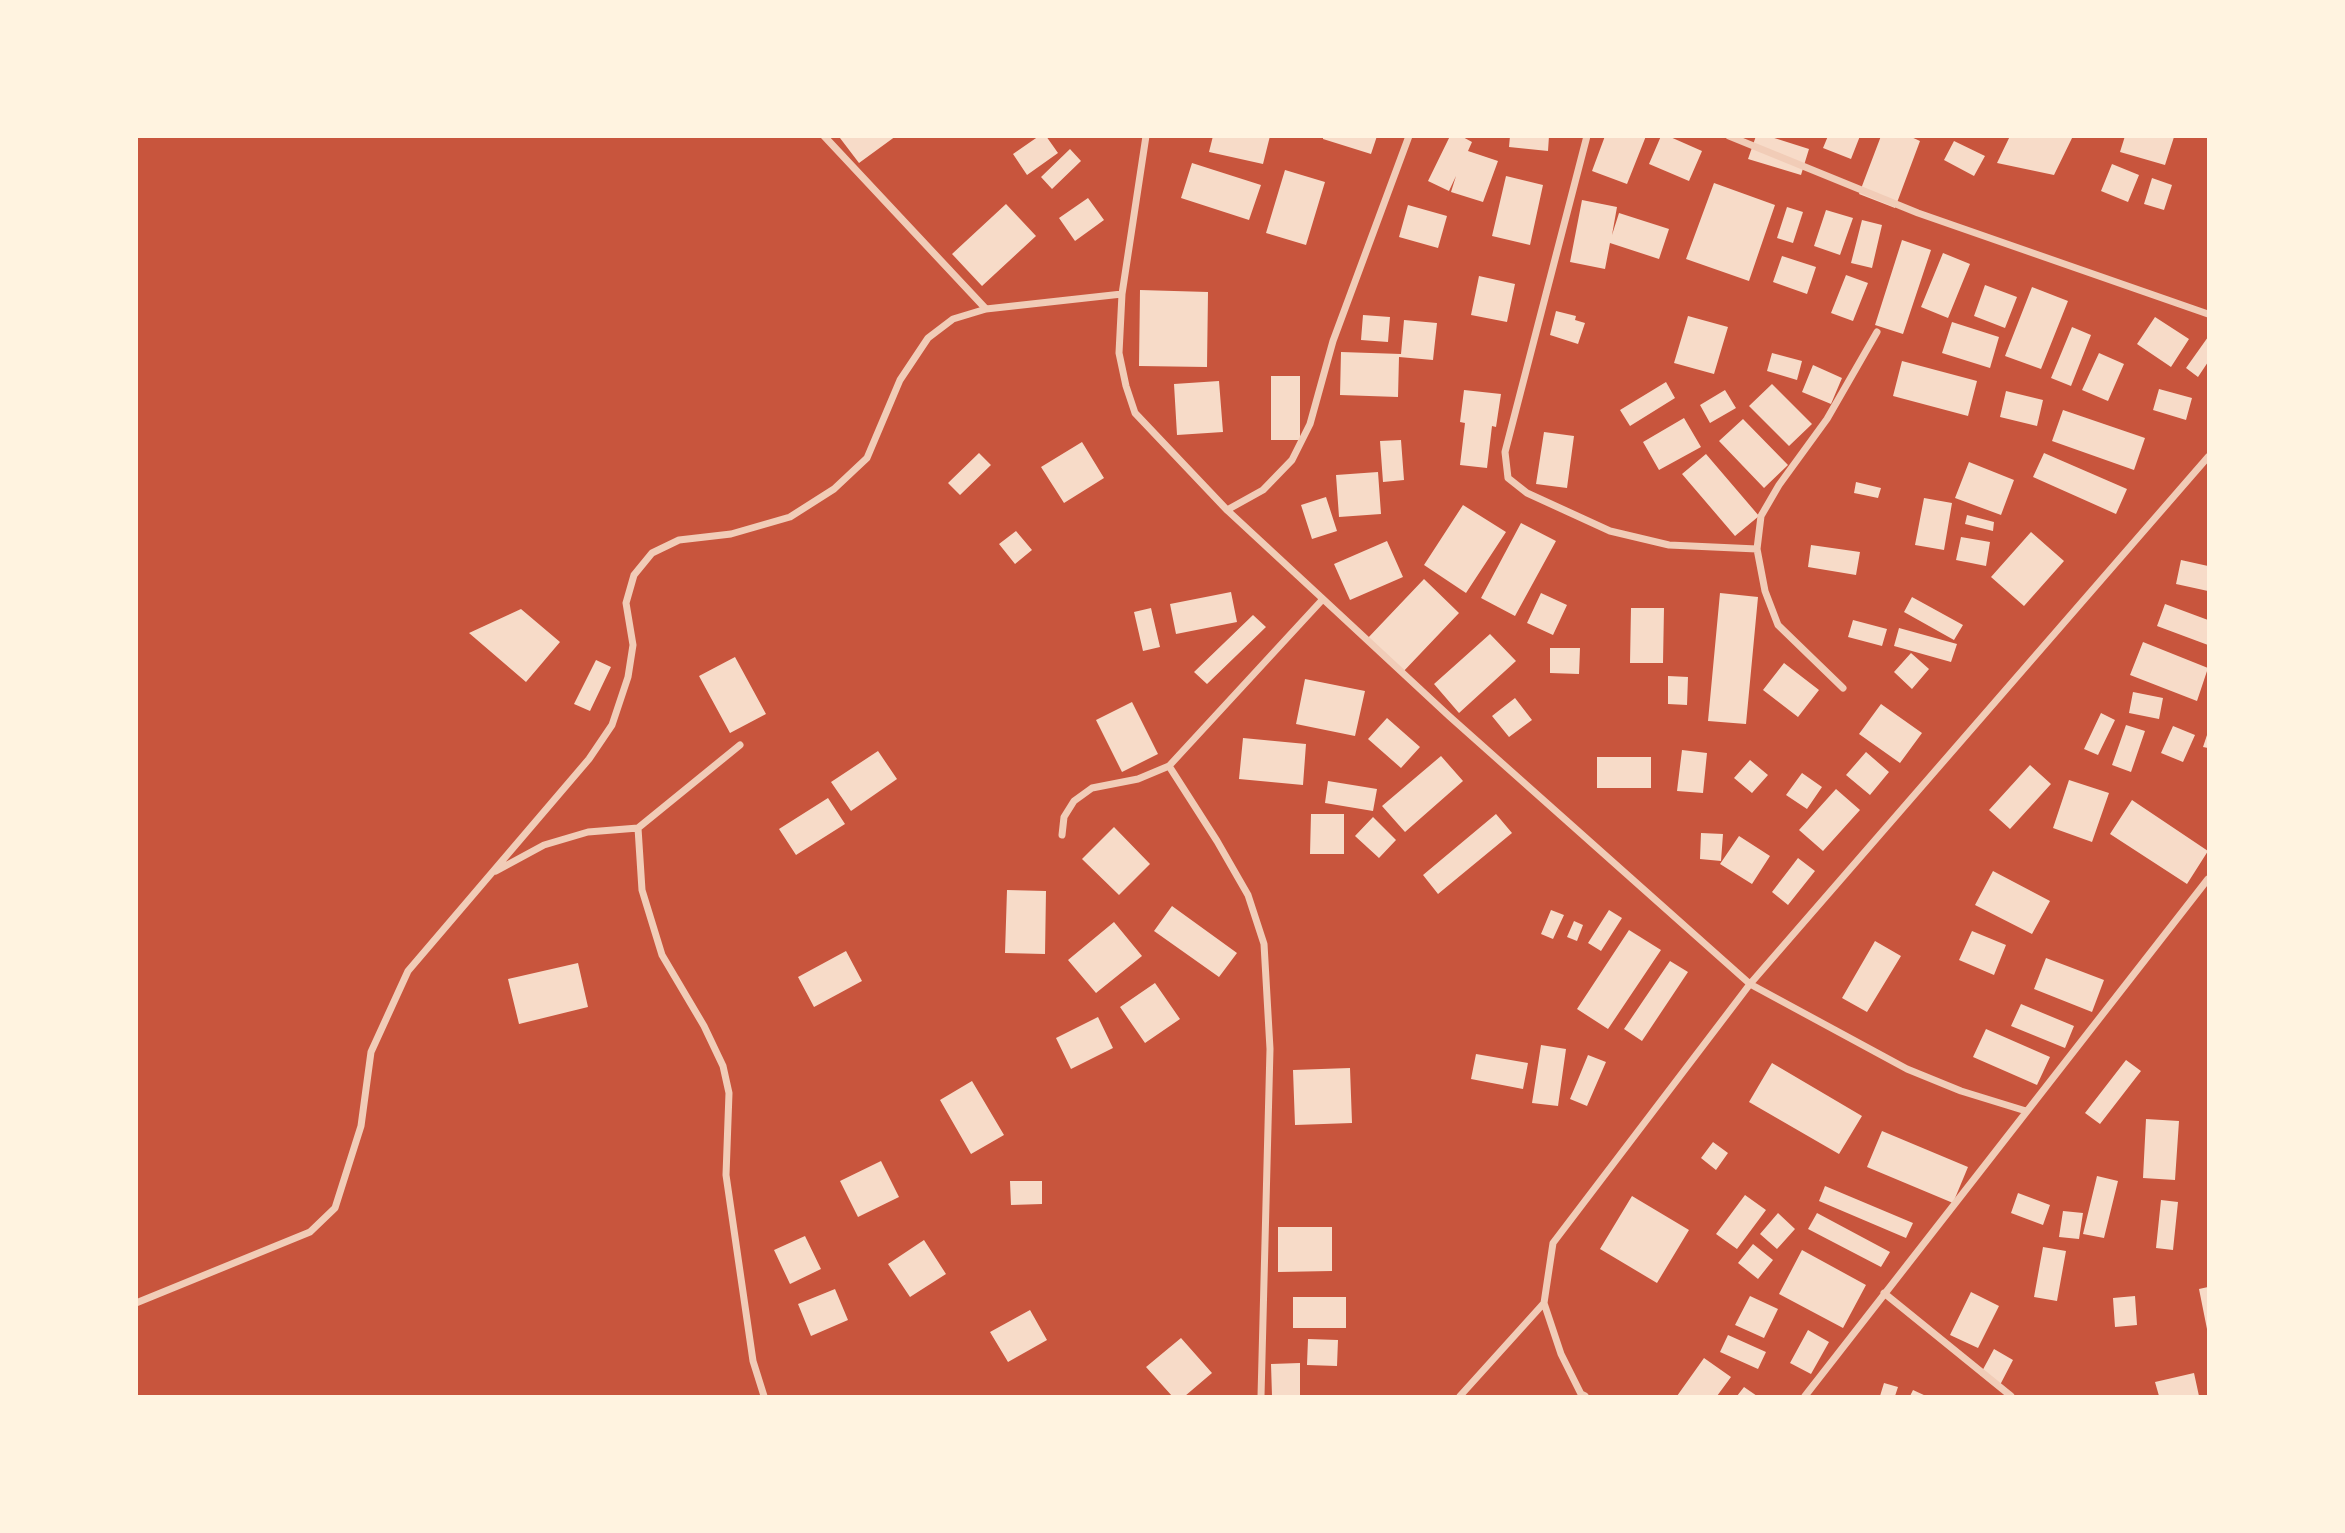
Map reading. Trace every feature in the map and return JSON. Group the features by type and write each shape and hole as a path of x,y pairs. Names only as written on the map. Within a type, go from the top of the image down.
{"street":[{"path":"824,136 986,309"},
{"path":"1146,136 1122,294 1119,352 1135,413 1227,510 1449,716 1750,984 1907,1069 1961,1091 2026,1111"},
{"path":"1227,510 1263,490 1292,460 1310,424 1333,341 1409,136"},
{"path":"1587,136 1505,452 1508,478 1527,493 1610,531 1669,545 1756,549"},
{"path":"1729,136 1917,213 2208,314"},
{"path":"136,1303 310,1232 335,1208 361,1126 371,1052 408,971 589,759 612,725 628,677 633,645 626,603 634,575 652,553 679,540 731,534 790,517 834,489 867,458 900,380 928,338 953,319 986,309 1122,294"},
{"path":"1843,688 1778,625 1765,590 1756,549 1761,516 1779,485 1827,419 1877,332"},
{"path":"1585,1396 1581,1394 1561,1354 1544,1303 1553,1242 1750,984 2208,457"},
{"path":"1062,835 1064,817 1074,801 1092,788 1138,779 1169,766 1323,599"},
{"path":"492,873 544,845 588,832 638,828 740,745"},
{"path":"1169,766 1248,895 1264,944 1270,1049 1261,1396"},
{"path":"638,828 642,890 662,955 704,1026 723,1066 729,1093 726,1175 751,1348 764,1396"},
{"path":"1805,1396 2208,878"},
{"path":"1884,1293 2011,1396"},
{"path":"1460,1396 1544,1303"}],"building":[{"path":"841,136 896,136 859,163"},
{"path":"1039,136 1046,136 1058,153 1027,175 1013,154"},
{"path":"1213,136 1270,136 1263,164 1209,152"},
{"path":"1323,136 1377,136 1371,154 1323,139"},
{"path":"1450,136 1461,136 1472,142 1468,151 1498,161 1483,202 1451,192 1456,176 1449,191 1428,181"},
{"path":"1510,136 1549,136 1548,151 1509,147"},
{"path":"1605,136 1646,136 1627,184 1592,171"},
{"path":"1661,136 1668,136 1702,151 1689,181 1649,164"},
{"path":"1756,136 1768,136 1809,149 1801,175 1748,159"},
{"path":"1828,136 1860,136 1851,159 1823,148"},
{"path":"1881,136 1909,136 1920,141 1895,208 1859,194"},
{"path":"2010,136 2073,136 2054,175 1997,163"},
{"path":"2125,136 2174,137 2165,165 2120,152"},
{"path":"1954,141 1985,156 1974,176 1944,160"},
{"path":"1070,149 1081,161 1052,189 1041,177"},
{"path":"1192,163 1261,185 1249,220 1181,198"},
{"path":"2112,164 2139,175 2128,202 2101,191"},
{"path":"1285,170 1325,182 1306,245 1266,233"},
{"path":"1506,176 1543,185 1530,245 1492,236"},
{"path":"2152,178 2172,185 2164,210 2144,204"},
{"path":"1714,183 1775,205 1749,281 1686,259"},
{"path":"1088,198 1104,220 1075,241 1059,218"},
{"path":"1582,200 1617,207 1612,235 1619,213 1669,229 1659,259 1610,243 1605,269 1570,262"},
{"path":"1006,204 1036,236 982,286 952,254"},
{"path":"1408,205 1447,216 1438,248 1399,237"},
{"path":"1787,207 1803,212 1793,243 1777,238"},
{"path":"1826,210 1853,218 1840,255 1814,246"},
{"path":"1862,220 1882,225 1872,268 1851,263"},
{"path":"1902,240 1931,250 1903,334 1875,325"},
{"path":"1943,253 1970,264 1948,318 1921,307"},
{"path":"1782,256 1816,267 1807,294 1773,282"},
{"path":"1846,275 1868,283 1853,321 1831,313"},
{"path":"1479,276 1515,284 1507,322 1471,315"},
{"path":"1985,285 2017,297 2005,328 1974,316"},
{"path":"2032,287 2068,301 2041,369 2005,356"},
{"path":"1140,290 1208,292 1207,367 1139,366"},
{"path":"1556,311 1576,316 1575,320 1585,323 1578,344 1550,335"},
{"path":"1363,315 1390,317 1388,342 1361,340"},
{"path":"1688,316 1728,327 1714,374 1674,363"},
{"path":"2155,317 2189,339 2171,367 2137,344"},
{"path":"1404,320 1437,323 1433,360 1399,357 1398,397 1340,395 1341,352 1401,354"},
{"path":"1952,322 1999,337 1990,368 1942,353"},
{"path":"2072,327 2091,335 2071,386 2051,378"},
{"path":"2208,337 2208,362 2198,377 2186,368"},
{"path":"1772,353 1802,361 1797,380 1767,371"},
{"path":"2099,353 2124,364 2108,401 2082,390"},
{"path":"1902,361 1977,381 1968,416 1893,396"},
{"path":"1813,365 1842,378 1831,404 1802,392"},
{"path":"1271,376 1300,376 1300,440 1271,440"},
{"path":"1219,381 1223,432 1177,435 1174,384"},
{"path":"1666,382 1675,398 1630,426 1620,410"},
{"path":"1772,384 1812,424 1789,446 1749,406"},
{"path":"2159,389 2192,398 2186,420 2153,410"},
{"path":"1464,390 1501,394 1496,427 1492,426 1487,468 1460,465 1465,423 1460,422"},
{"path":"1725,390 1736,408 1710,423 1700,405"},
{"path":"2006,391 2043,400 2037,426 2000,417"},
{"path":"2063,410 2145,438 2134,470 2052,441"},
{"path":"1684,418 1701,447 1659,470 1643,442"},
{"path":"1743,419 1788,465 1764,488 1719,441"},
{"path":"1544,432 1574,436 1567,488 1536,484"},
{"path":"1401,440 1404,480 1383,482 1380,441"},
{"path":"1082,442 1104,478 1064,503 1041,467"},
{"path":"979,453 991,465 960,495 948,483"},
{"path":"2044,453 2127,489 2116,514 2033,477"},
{"path":"1706,454 1759,516 1735,536 1682,474"},
{"path":"1969,462 2014,480 2001,515 1955,498"},
{"path":"1378,472 1381,514 1339,517 1336,475"},
{"path":"1856,482 1881,488 1878,498 1854,493"},
{"path":"1326,497 1337,531 1312,539 1301,505"},
{"path":"1924,498 1952,503 1944,550 1915,545"},
{"path":"1463,505 1506,532 1466,593 1424,565"},
{"path":"1967,515 1994,522 1993,531 1965,524"},
{"path":"1521,523 1556,541 1515,616 1481,598"},
{"path":"1016,531 1032,550 1015,564 999,544"},
{"path":"2031,532 2064,561 2024,606 1991,577"},
{"path":"1961,537 1990,542 1986,566 1956,560"},
{"path":"1387,541 1403,577 1350,600 1334,564"},
{"path":"1811,545 1860,552 1856,575 1808,567"},
{"path":"2181,560 2208,566 2208,591 2176,584"},
{"path":"1424,579 1459,613 1401,674 1366,640"},
{"path":"1231,592 1237,622 1176,634 1170,604"},
{"path":"1541,593 1567,605 1553,635 1527,623"},
{"path":"1720,593 1758,597 1746,724 1708,721"},
{"path":"1912,597 1963,625 1954,640 1904,612"},
{"path":"2165,604 2208,620 2208,645 2157,626"},
{"path":"1151,608 1160,647 1143,651 1134,612"},
{"path":"1631,608 1664,608 1663,663 1630,663"},
{"path":"521,609 560,642 526,682 469,633"},
{"path":"1253,615 1266,627 1207,684 1194,672"},
{"path":"1853,620 1887,629 1882,646 1848,637"},
{"path":"1899,628 1957,644 1951,662 1894,646"},
{"path":"1490,634 1516,661 1459,713 1434,684"},
{"path":"2143,642 2208,668 2197,701 2130,675"},
{"path":"1550,648 1580,648 1579,674 1550,673"},
{"path":"1911,653 1929,669 1912,689 1894,672"},
{"path":"735,657 766,714 730,733 699,676"},
{"path":"596,660 611,667 590,711 574,704"},
{"path":"1784,663 1819,690 1798,717 1763,690"},
{"path":"1668,676 1688,677 1687,705 1668,704"},
{"path":"1305,679 1365,691 1355,736 1296,724"},
{"path":"2133,692 2163,698 2159,719 2129,713"},
{"path":"1515,698 1532,720 1509,737 1492,716"},
{"path":"1132,702 1158,754 1122,772 1096,720"},
{"path":"1881,704 1922,733 1900,763 1859,734"},
{"path":"2101,713 2115,720 2098,755 2084,749"},
{"path":"1387,718 1420,747 1401,768 1368,739"},
{"path":"2126,725 2145,731 2131,772 2112,765"},
{"path":"2173,726 2195,735 2183,762 2161,753"},
{"path":"2208,732 2208,748 2203,747"},
{"path":"1243,738 1306,744 1303,785 1239,779"},
{"path":"1682,750 1707,753 1703,793 1677,791"},
{"path":"878,751 897,779 851,811 831,782"},
{"path":"1866,752 1889,772 1870,795 1846,775"},
{"path":"1441,756 1463,781 1405,832 1382,806"},
{"path":"1597,757 1651,757 1651,788 1597,788"},
{"path":"1750,760 1768,775 1752,793 1734,778"},
{"path":"2030,765 2051,784 2010,829 1989,810"},
{"path":"1802,773 1822,787 1807,809 1786,795"},
{"path":"2069,780 2109,793 2092,842 2053,828"},
{"path":"1328,781 1377,789 1373,811 1325,803"},
{"path":"1836,789 1860,810 1823,851 1799,830"},
{"path":"828,798 845,824 796,855 779,829"},
{"path":"2132,800 2208,851 2187,884 2110,834"},
{"path":"1311,814 1344,814 1344,854 1310,854"},
{"path":"1496,814 1512,833 1438,894 1423,875"},
{"path":"1373,817 1396,840 1379,858 1355,836"},
{"path":"1114,827 1150,864 1119,895 1082,859"},
{"path":"1701,833 1723,834 1721,861 1700,859"},
{"path":"1739,836 1770,856 1752,884 1720,864"},
{"path":"1798,858 1815,871 1788,905 1772,892"},
{"path":"1993,871 2050,901 2032,934 1975,905"},
{"path":"1007,890 1046,891 1045,954 1005,953"},
{"path":"1172,906 1237,953 1219,977 1154,931"},
{"path":"1551,910 1564,915 1553,939 1541,934"},
{"path":"1609,910 1622,918 1601,951 1588,943"},
{"path":"1574,921 1583,925 1577,941 1567,937"},
{"path":"1114,922 1142,956 1096,993 1068,960"},
{"path":"1629,930 1661,950 1608,1029 1577,1009"},
{"path":"1972,931 2006,945 1994,975 1959,960"},
{"path":"1875,941 1901,956 1867,1012 1842,998"},
{"path":"846,951 862,981 814,1007 798,977"},
{"path":"2046,958 2104,980 2092,1012 2034,989"},
{"path":"1670,961 1688,972 1642,1041 1624,1029"},
{"path":"578,963 588,1007 519,1024 508,979"},
{"path":"1155,983 1180,1019 1145,1043 1120,1007"},
{"path":"2021,1004 2074,1026 2065,1048 2011,1026"},
{"path":"1098,1017 1113,1048 1071,1069 1056,1038"},
{"path":"1986,1029 2050,1057 2037,1085 1973,1057"},
{"path":"1541,1045 1566,1049 1558,1106 1532,1103"},
{"path":"1476,1054 1528,1063 1523,1089 1471,1079"},
{"path":"1588,1055 1606,1062 1587,1106 1570,1099"},
{"path":"2126,1060 2141,1071 2100,1124 2085,1113"},
{"path":"1772,1063 1862,1116 1839,1154 1749,1102"},
{"path":"1350,1068 1352,1123 1295,1125 1293,1070"},
{"path":"972,1081 1004,1135 971,1154 940,1100"},
{"path":"2146,1119 2179,1121 2175,1180 2143,1178"},
{"path":"1882,1131 1968,1167 1953,1203 1867,1167"},
{"path":"1713,1142 1728,1153 1716,1170 1701,1158"},
{"path":"881,1161 899,1197 858,1217 840,1181"},
{"path":"2097,1176 2118,1181 2104,1238 2083,1234"},
{"path":"1010,1181 1042,1181 1042,1204 1011,1205"},
{"path":"1825,1186 1913,1223 1906,1238 1819,1201"},
{"path":"2018,1193 2050,1205 2043,1225 2011,1213"},
{"path":"1745,1195 1766,1210 1737,1249 1716,1234"},
{"path":"1632,1196 1689,1230 1657,1283 1600,1249"},
{"path":"2161,1200 2178,1202 2173,1250 2156,1248"},
{"path":"2063,1211 2083,1213 2079,1239 2059,1237"},
{"path":"1778,1213 1795,1229 1777,1249 1760,1234"},
{"path":"1817,1213 1890,1252 1881,1267 1808,1229"},
{"path":"1278,1227 1332,1227 1332,1271 1278,1272"},
{"path":"805,1236 821,1269 790,1284 774,1250"},
{"path":"924,1240 946,1274 910,1297 888,1264"},
{"path":"1753,1244 1773,1260 1758,1279 1738,1263"},
{"path":"2043,1247 2066,1251 2057,1301 2034,1297"},
{"path":"1802,1250 1866,1285 1843,1328 1779,1294"},
{"path":"2208,1287 2208,1328 2207,1329 2199,1289"},
{"path":"835,1289 848,1320 811,1336 798,1304"},
{"path":"1971,1292 1999,1306 1978,1348 1950,1335"},
{"path":"1750,1296 1778,1309 1764,1338 1735,1325"},
{"path":"2135,1296 2137,1325 2115,1327 2113,1298"},
{"path":"1293,1297 1346,1297 1346,1328 1293,1328"},
{"path":"1030,1310 1047,1340 1008,1362 990,1332"},
{"path":"1808,1330 1829,1342 1811,1374 1790,1363"},
{"path":"1728,1335 1766,1352 1758,1369 1720,1352"},
{"path":"1181,1338 1212,1373 1185,1396 1172,1396 1146,1367"},
{"path":"1308,1339 1338,1340 1337,1366 1307,1365"},
{"path":"1994,1349 2013,1360 2000,1385 1980,1375"},
{"path":"1704,1358 1731,1377 1717,1396 1677,1396"},
{"path":"1300,1363 1300,1396 1272,1396 1271,1364"},
{"path":"2194,1373 2199,1396 2159,1396 2155,1382"},
{"path":"1884,1383 1898,1387 1895,1396 1880,1396"},
{"path":"1744,1387 1757,1396 1737,1396"},
{"path":"1913,1390 1926,1396 1910,1396"}]}
